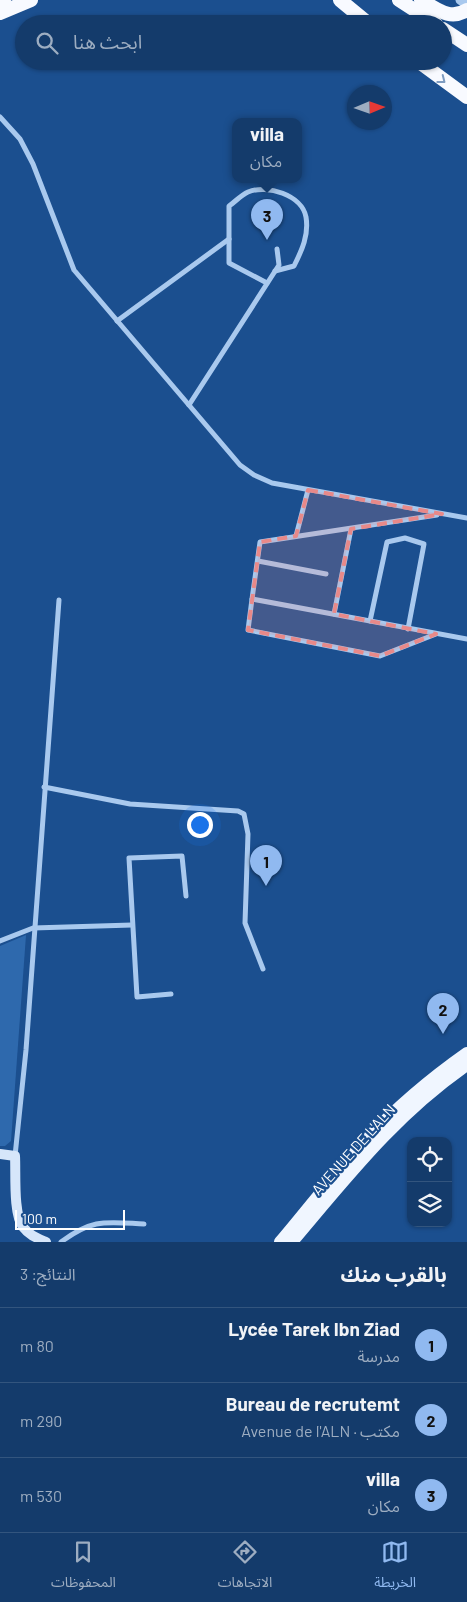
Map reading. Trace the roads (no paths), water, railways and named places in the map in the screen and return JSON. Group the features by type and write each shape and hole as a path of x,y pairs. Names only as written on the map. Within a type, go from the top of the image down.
{"highway":[{"path":"0,2 4,0"},
{"path":"0,13 31,0"},
{"path":"340,0 358,15"},
{"path":"399,0 422,15"},
{"path":"421,0 447,15"},
{"path":"452,16 467,10"},
{"path":"452,35 467,45"},
{"path":"430,70 467,97"}],"main road":[{"path":"280,1242 371,1135 428,1081 467,1053"},
{"name":"AVENUE DE L'ALN","path":"292,1242 370,1148 430,1091 467,1065"},
{"path":"0,1154 15,1156 18,1214 21,1226 29,1235 46,1242"}],"street":[{"path":"460,0 467,5"},
{"path":"0,117 20,140 33,164 74,270 240,465 254,475 272,483 467,518"},
{"path":"267,282 230,263 229,206 248,192 269,188 289,197 302,206 306,218 306,242 294,266 275,271"},
{"path":"117,322 229,239"},
{"path":"189,405 279,264 277,249"},
{"path":"296,536 308,490"},
{"path":"436,634 380,656 248,630 260,542 442,514"},
{"path":"334,614 351,529"},
{"path":"370,621 387,542 405,538 424,544 408,629"},
{"path":"258,561 326,574"},
{"path":"252,599 467,639"},
{"path":"15,1156 26,1050 59,600"},
{"path":"44,787 105,801 238,811 244,814 248,834 245,924 264,969"},
{"path":"171,994 138,997 132,925 130,858 182,856 186,896"},
{"path":"0,941 34,928 132,925"},
{"path":"61,1242 88,1225 101,1222 144,1224"}],"place":[{"name":"villa","path":"267,240"},
{"name":"Lycée Tarek Ibn Ziad","path":"266,886"},
{"name":"Bureau de recrutemt","path":"443,1034"}]}
